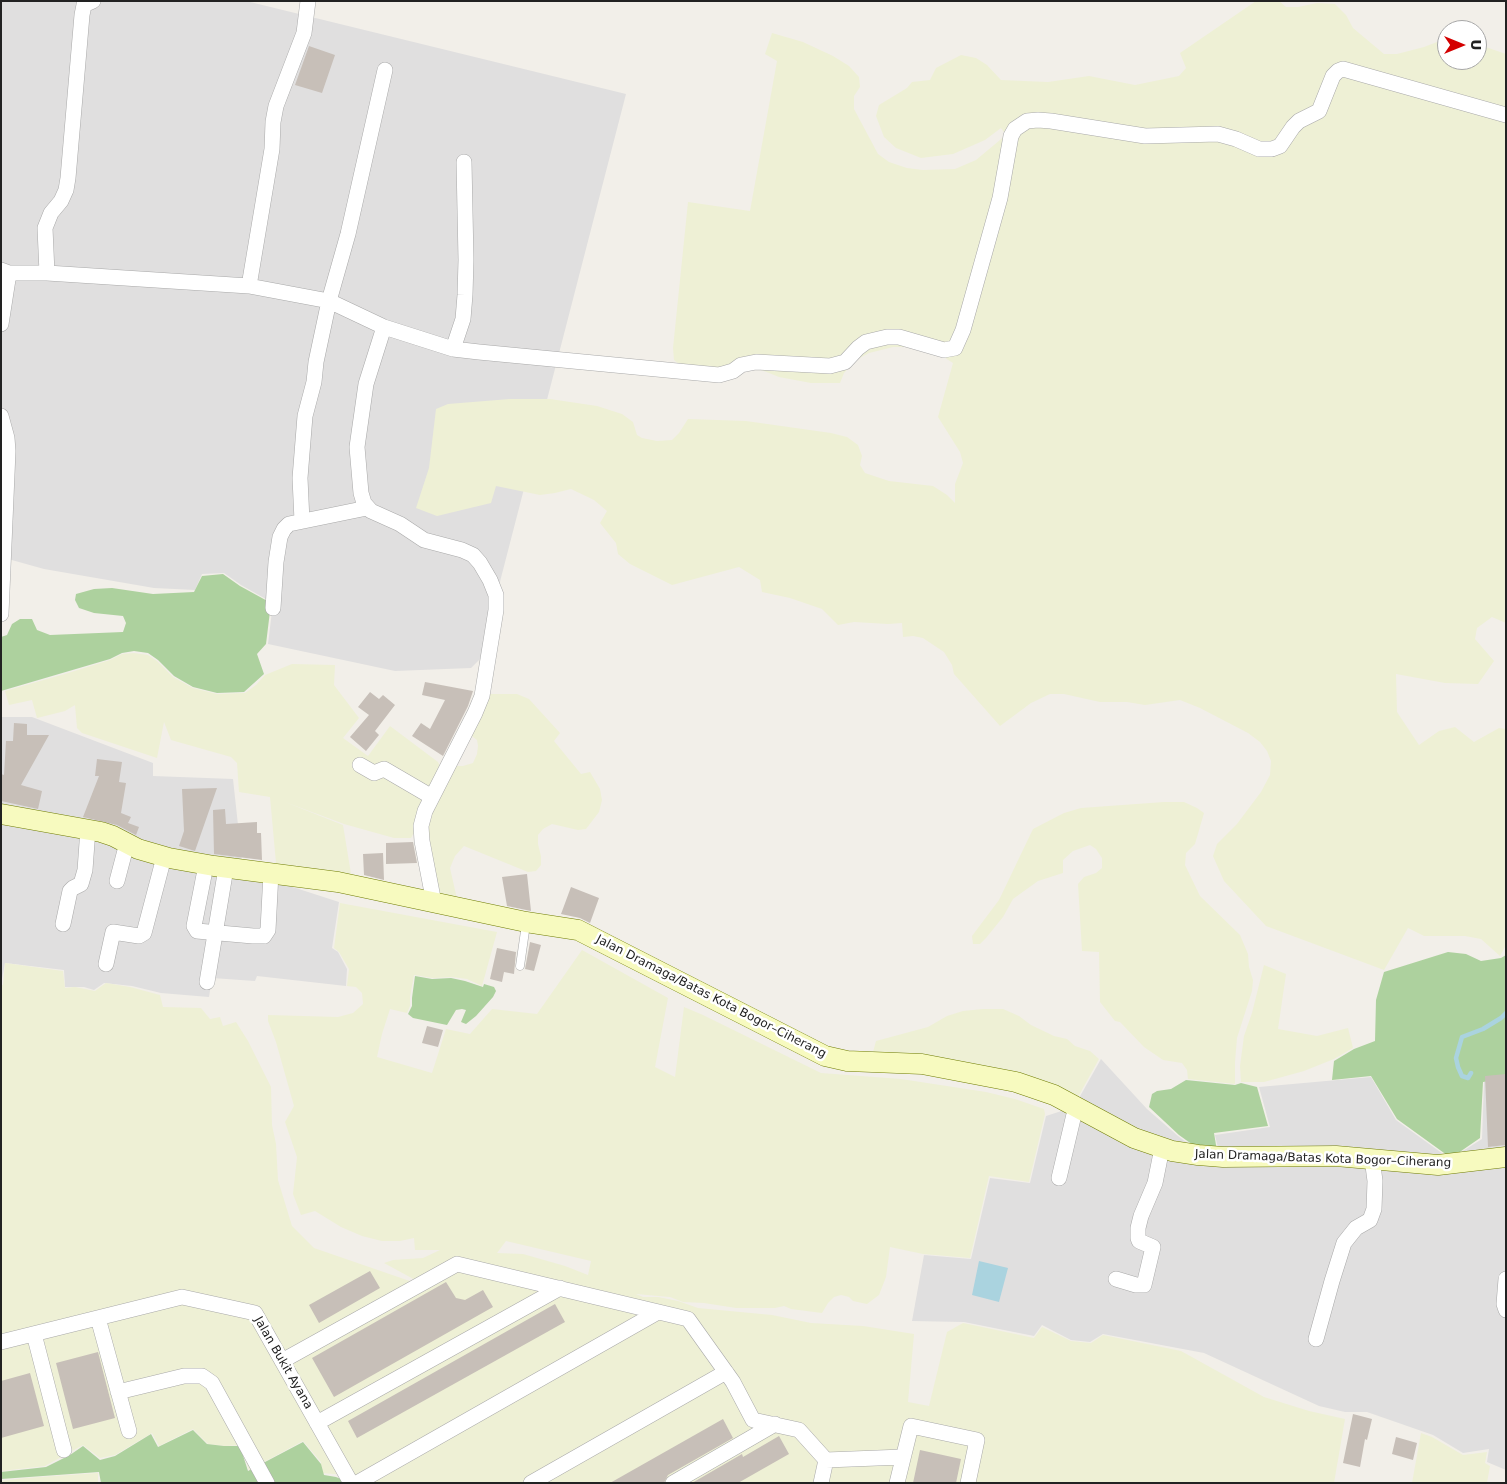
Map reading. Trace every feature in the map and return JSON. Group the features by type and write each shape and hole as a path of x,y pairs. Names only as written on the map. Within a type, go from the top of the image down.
{"street":[{"path":"46,273 45,228 51,213 61,201 66,190 82,15 84,5 93,1"},
{"path":"249,286 272,150 273,122 276,106 304,33 308,1"},
{"path":"1,324 5,272 46,273 249,286 329,301 384,327 453,349 719,375 733,371 741,365 756,362 837,365 845,362 866,342 886,337 899,337 950,350 956,348 963,330 1005,178 1011,136 1015,129 1027,121 1051,121 1145,136 1218,134 1259,149 1272,149 1280,146 1293,127 1299,122 1319,110 1333,76 1343,69 1506,115"},
{"path":"302,521 300,478 305,416 314,382 316,362 329,301 348,234 385,70"},
{"path":"453,349 463,320 465,295 464,162"},
{"path":"367,508 361,493 357,447 366,384 384,327"},
{"path":"1,416 7,438 8,451 1,614"},
{"path":"273,608 276,562 280,537 284,529 289,524 367,508 400,524 424,540 462,550 472,555 490,580 496,594 496,610 482,696 425,811 421,826 422,841 434,903"},
{"path":"360,765 374,773 384,769 432,797"},
{"name":"Jalan Dramaga/Batas Kota Bogor–Ciherang","path":"1,814 88,829 113,836 138,849 164,857 226,868 338,882 526,922 578,930 826,1056 847,1061 922,1064 989,1076 1040,1089 1076,1106 1121,1132 1162,1148 1198,1155 1224,1157 1308,1156 1372,1158 1402,1163 1438,1165 1506,1157"},
{"path":"63,924 70,891 81,884 86,870 88,829"},
{"path":"117,881 127,843"},
{"path":"106,964 114,932 139,936 144,933 164,857"},
{"path":"206,865 194,928 197,931 264,936 266,933 271,873"},
{"path":"207,982 226,868"},
{"path":"1059,1178 1076,1106"},
{"path":"1116,1279 1136,1285 1143,1286 1144,1284 1153,1247 1139,1241 1138,1228 1155,1183 1162,1148"},
{"path":"1316,1339 1344,1243 1356,1228 1370,1220 1374,1209 1375,1181 1372,1158"},
{"path":"282,1361 457,1264 688,1319 726,1372 754,1420 799,1430 826,1460"},
{"path":"1506,1279 1504,1304 1506,1310"},
{"path":"317,1423 560,1288"},
{"name":"Jalan Bukit Ayana","path":"1,1342 182,1297 255,1313 350,1483"},
{"path":"357,1483 658,1312"},
{"path":"98,1318 129,1431"},
{"path":"34,1334 64,1450"},
{"path":"531,1483 726,1372"},
{"path":"118,1392 184,1376 202,1376 212,1383 267,1483"},
{"path":"673,1483 775,1424"},
{"path":"897,1483 911,1426 977,1440 968,1483"},
{"path":"826,1460 903,1457"},
{"path":"821,1483 826,1460"}],"lane":[{"path":"520,966 526,922"}],"shaded area":[{"path":"1,1 246,1 626,94 480,659 471,668 395,671 268,644 273,603 224,573 202,574 195,590 154,588 44,569 1,557"},
{"path":"1,717 32,717 153,763 153,776 233,779 243,871 339,902 332,948 338,952 347,969 346,986 257,976 255,981 212,978 209,997 161,993 132,986 104,983 94,990 84,987 65,987 64,970 5,963 1,984"},
{"path":"1101,1059 1147,1109 1201,1153 1219,1152 1215,1135 1270,1127 1259,1087 1371,1077 1396,1120 1450,1159 1482,1139 1484,1082 1506,1080 1506,1470 1487,1462 1489,1449 1463,1453 1433,1435 1367,1412 1345,1412 1319,1406 1204,1353 1103,1334 1090,1342 1071,1340 1042,1325 1034,1336 964,1322 912,1321 924,1255 971,1259 990,1178 1030,1183 1046,1116 1074,1107"}],"green space":[{"path":"1256,1 1279,1 1286,7 1298,7 1317,3 1335,4 1346,15 1353,28 1384,54 1397,54 1437,42 1437,70 1487,70 1487,47 1506,54 1506,623 1492,617 1477,628 1475,639 1494,661 1478,684 1445,683 1396,674 1397,712 1419,745 1439,731 1455,727 1474,742 1499,728 1506,729 1506,945 1500,956 1481,939 1465,936 1424,936 1408,928 1384,970 1266,926 1224,881 1213,856 1217,844 1237,824 1261,792 1270,775 1271,761 1267,751 1260,742 1248,733 1200,708 1180,700 1145,705 1127,702 1100,702 1064,694 1050,694 1031,703 1000,726 954,674 952,665 944,652 923,638 903,637 902,623 854,622 838,625 822,609 790,598 762,592 760,580 739,567 672,585 630,564 618,554 616,543 600,523 607,511 594,500 571,489 540,495 496,486 491,503 437,516 416,508 429,468 436,409 448,404 510,399 550,399 597,406 622,414 633,422 637,435 657,441 672,440 688,419 746,421 831,433 847,437 858,445 862,456 860,465 865,473 889,481 933,486 955,503 955,484 963,463 960,452 938,417 953,363 939,354 913,347 893,347 869,353 856,360 844,373 840,383 811,383 779,377 759,369 687,370 674,360 673,348 688,202 750,211 777,61 765,54 772,33 803,42 849,66 859,77 860,87 854,96 854,109 878,154 889,162 907,168 923,170 955,169 976,160 1006,135 1001,128 985,140 953,154 921,158 896,148 884,137 876,116 879,105 907,88 912,82 930,80 936,68 961,55 976,58 987,65 1001,80 1048,82 1089,76 1135,85 1179,76 1186,68 1180,53"},
{"path":"223,574 271,603 266,644 257,654 264,674 244,692 217,693 193,687 174,676 148,653 134,651 122,653 110,659 1,691 1,637 7,635 12,624 20,619 32,619 37,630 50,635 123,632 126,623 123,616 94,613 79,608 75,600 76,594 94,589 112,588 153,594 194,592 202,576"},
{"path":"134,653 148,655 173,677 193,688 217,694 245,693 265,675 292,664 335,665 334,685 359,718 343,738 368,756 390,726 438,762 445,776 411,838 394,838 344,824 285,802 343,825 353,886 277,874 270,797 239,792 237,763 231,757 171,740 164,722 157,758 82,733 77,728 75,705 65,711 37,718 32,700 9,705 5,691 110,660 122,654"},
{"path":"488,694 517,694 529,699 560,733 554,741 581,774 590,772 600,789 602,800 599,812 586,829 578,830 552,824 543,829 538,835 541,865 536,871 528,872 464,846 455,856 450,868 460,912 435,907 421,833 455,766 473,763 478,746 477,740 469,734"},
{"path":"1184,802 1204,813 1195,844 1186,853 1185,865 1200,896 1240,935 1248,954 1253,980 1252,991 1237,1038 1235,1084 1188,1079 1187,1070 1182,1063 1163,1060 1144,1047 1120,1022 1115,1021 1100,1002 1099,952 1082,951 1078,884 1084,877 1096,873 1102,868 1102,858 1096,849 1090,845 1073,851 1063,860 1063,873 1038,881 1013,899 1003,917 986,938 980,944 973,944 972,936 999,900 1033,829 1064,813 1081,808"},
{"path":"340,903 497,932 482,986 467,979 452,977 433,978 414,975 410,1006 407,1013 390,1009 377,1057 432,1073 446,1029 470,1034 492,1009 537,1014 582,950 668,998 655,1067 675,1077 684,1007 821,1073 901,1079 986,1092 1044,1109 1045,1114 1029,1182 989,1176 970,1258 923,1254 890,1247 886,1277 879,1295 867,1304 853,1301 849,1297 841,1295 834,1297 822,1313 791,1309 784,1306 775,1308 736,1308 683,1302 670,1297 636,1294 643,1297 658,1297 678,1301 698,1308 772,1315 811,1323 863,1326 914,1334 908,1402 929,1406 947,1332 963,1323 1034,1338 1042,1327 1071,1341 1091,1343 1103,1335 1181,1351 1264,1397 1309,1411 1345,1419 1334,1483 367,1483 374,1477 321,1473 321,1462 303,1441 249,1470 241,1445 208,1444 193,1429 159,1446 152,1433 115,1455 100,1458 83,1445 45,1466 1,1471 1,985 3,985 5,963 63,971 65,988 75,987 95,991 106,983 130,987 160,995 163,1007 201,1008 210,1019 220,1017 223,1026 236,1022 248,1041 271,1087 272,1125 276,1144 278,1180 292,1226 314,1248 430,1288 384,1263 393,1260 423,1258 440,1250 415,1250 414,1238 400,1241 382,1241 362,1236 341,1227 315,1211 301,1215 293,1194 297,1157 285,1122 294,1106 276,1042 268,1021 268,1015 338,1017 353,1013 363,1004 362,993 356,987 347,986 349,969 339,952 334,948","holes":["506,1241 591,1261 588,1275 523,1254 497,1253"]},
{"path":"1448,952 1466,954 1481,961 1501,958 1506,955 1506,1079 1483,1082 1480,1138 1451,1158 1397,1119 1371,1076 1332,1080 1334,1061 1354,1049 1375,1041 1376,1000 1384,972"},
{"path":"1264,965 1286,974 1278,1029 1317,1036 1348,1028 1353,1048 1334,1059 1304,1071 1264,1082 1241,1082 1240,1066 1244,1036"},
{"path":"415,976 432,979 451,978 483,987 484,984 494,987 496,991 476,1016 466,1024 461,1022 466,1010 462,1009 456,1010 447,1025 413,1018 408,1014 412,1006"},
{"path":"1003,1009 1054,1036 1067,1039 1075,1046 1090,1051 1099,1059 1073,1106 1051,1098 870,1063 876,1041 928,1027 947,1016 963,1011"},
{"path":"1186,1080 1235,1085 1241,1083 1257,1087 1268,1126 1214,1133 1217,1151 1200,1150 1179,1135 1149,1107 1152,1094 1157,1091 1171,1089"},
{"path":"193,1430 207,1444 240,1446 248,1471 303,1442 321,1464 324,1475 351,1483 101,1483 99,1472 1,1479 1,1472 46,1467 83,1446 100,1460 115,1456 151,1434 158,1447"},
{"path":"1421,1433 1432,1437 1463,1455 1487,1452 1485,1463 1490,1466 1487,1483 1412,1483"},
{"path":"98,1473 98,1483 1,1483 1,1481 26,1478"}],"water":[{"path":"979,1261 1008,1268 999,1302 972,1295"}],"building":[{"path":"309,46 335,55 322,93 295,85"},
{"path":"425,682 473,691 468,706 443,756 412,736 421,723 430,729 445,700 422,695"},
{"path":"370,692 379,699 383,695 395,705 375,731 379,735 366,751 350,737 369,715 358,707"},
{"path":"14,723 27,724 27,735 49,735 21,785 42,791 38,809 1,801 1,774 4,775 6,741 13,741"},
{"path":"97,759 122,762 119,782 126,783 121,813 131,817 128,823 139,827 136,835 117,825 83,817 99,776 95,776"},
{"path":"217,788 195,851 179,846 184,831 182,789"},
{"path":"225,809 226,824 257,822 257,833 261,833 262,860 214,854 213,810"},
{"path":"413,842 417,863 386,864 386,843"},
{"path":"383,853 384,880 364,875 363,854"},
{"path":"527,874 531,911 507,906 502,877"},
{"path":"571,887 599,898 590,923 580,918 561,914"},
{"path":"530,942 541,945 534,971 525,969"},
{"path":"497,948 516,952 514,974 504,972 502,982 490,979"},
{"path":"427,1026 443,1030 438,1047 422,1043"},
{"path":"1506,1074 1506,1145 1488,1147 1485,1076"},
{"path":"370,1271 380,1288 319,1323 309,1305"},
{"path":"446,1282 456,1298 465,1300 483,1290 493,1307 334,1397 312,1358"},
{"path":"555,1304 565,1322 357,1438 348,1421"},
{"path":"98,1352 115,1418 73,1429 56,1363"},
{"path":"30,1373 44,1426 1,1438 1,1381"},
{"path":"1353,1414 1372,1419 1367,1440 1365,1439 1360,1467 1343,1463"},
{"path":"723,1419 733,1438 668,1475 664,1483 610,1483"},
{"path":"779,1436 789,1454 738,1483 692,1483 742,1454 743,1457"},
{"path":"1396,1437 1417,1443 1413,1460 1392,1454"},
{"path":"920,1450 961,1459 956,1483 913,1483"}],"waterway":[{"path":"1471,1073 1468,1078 1462,1076 1458,1067 1456,1058 1462,1037 1483,1029 1506,1013"}]}
